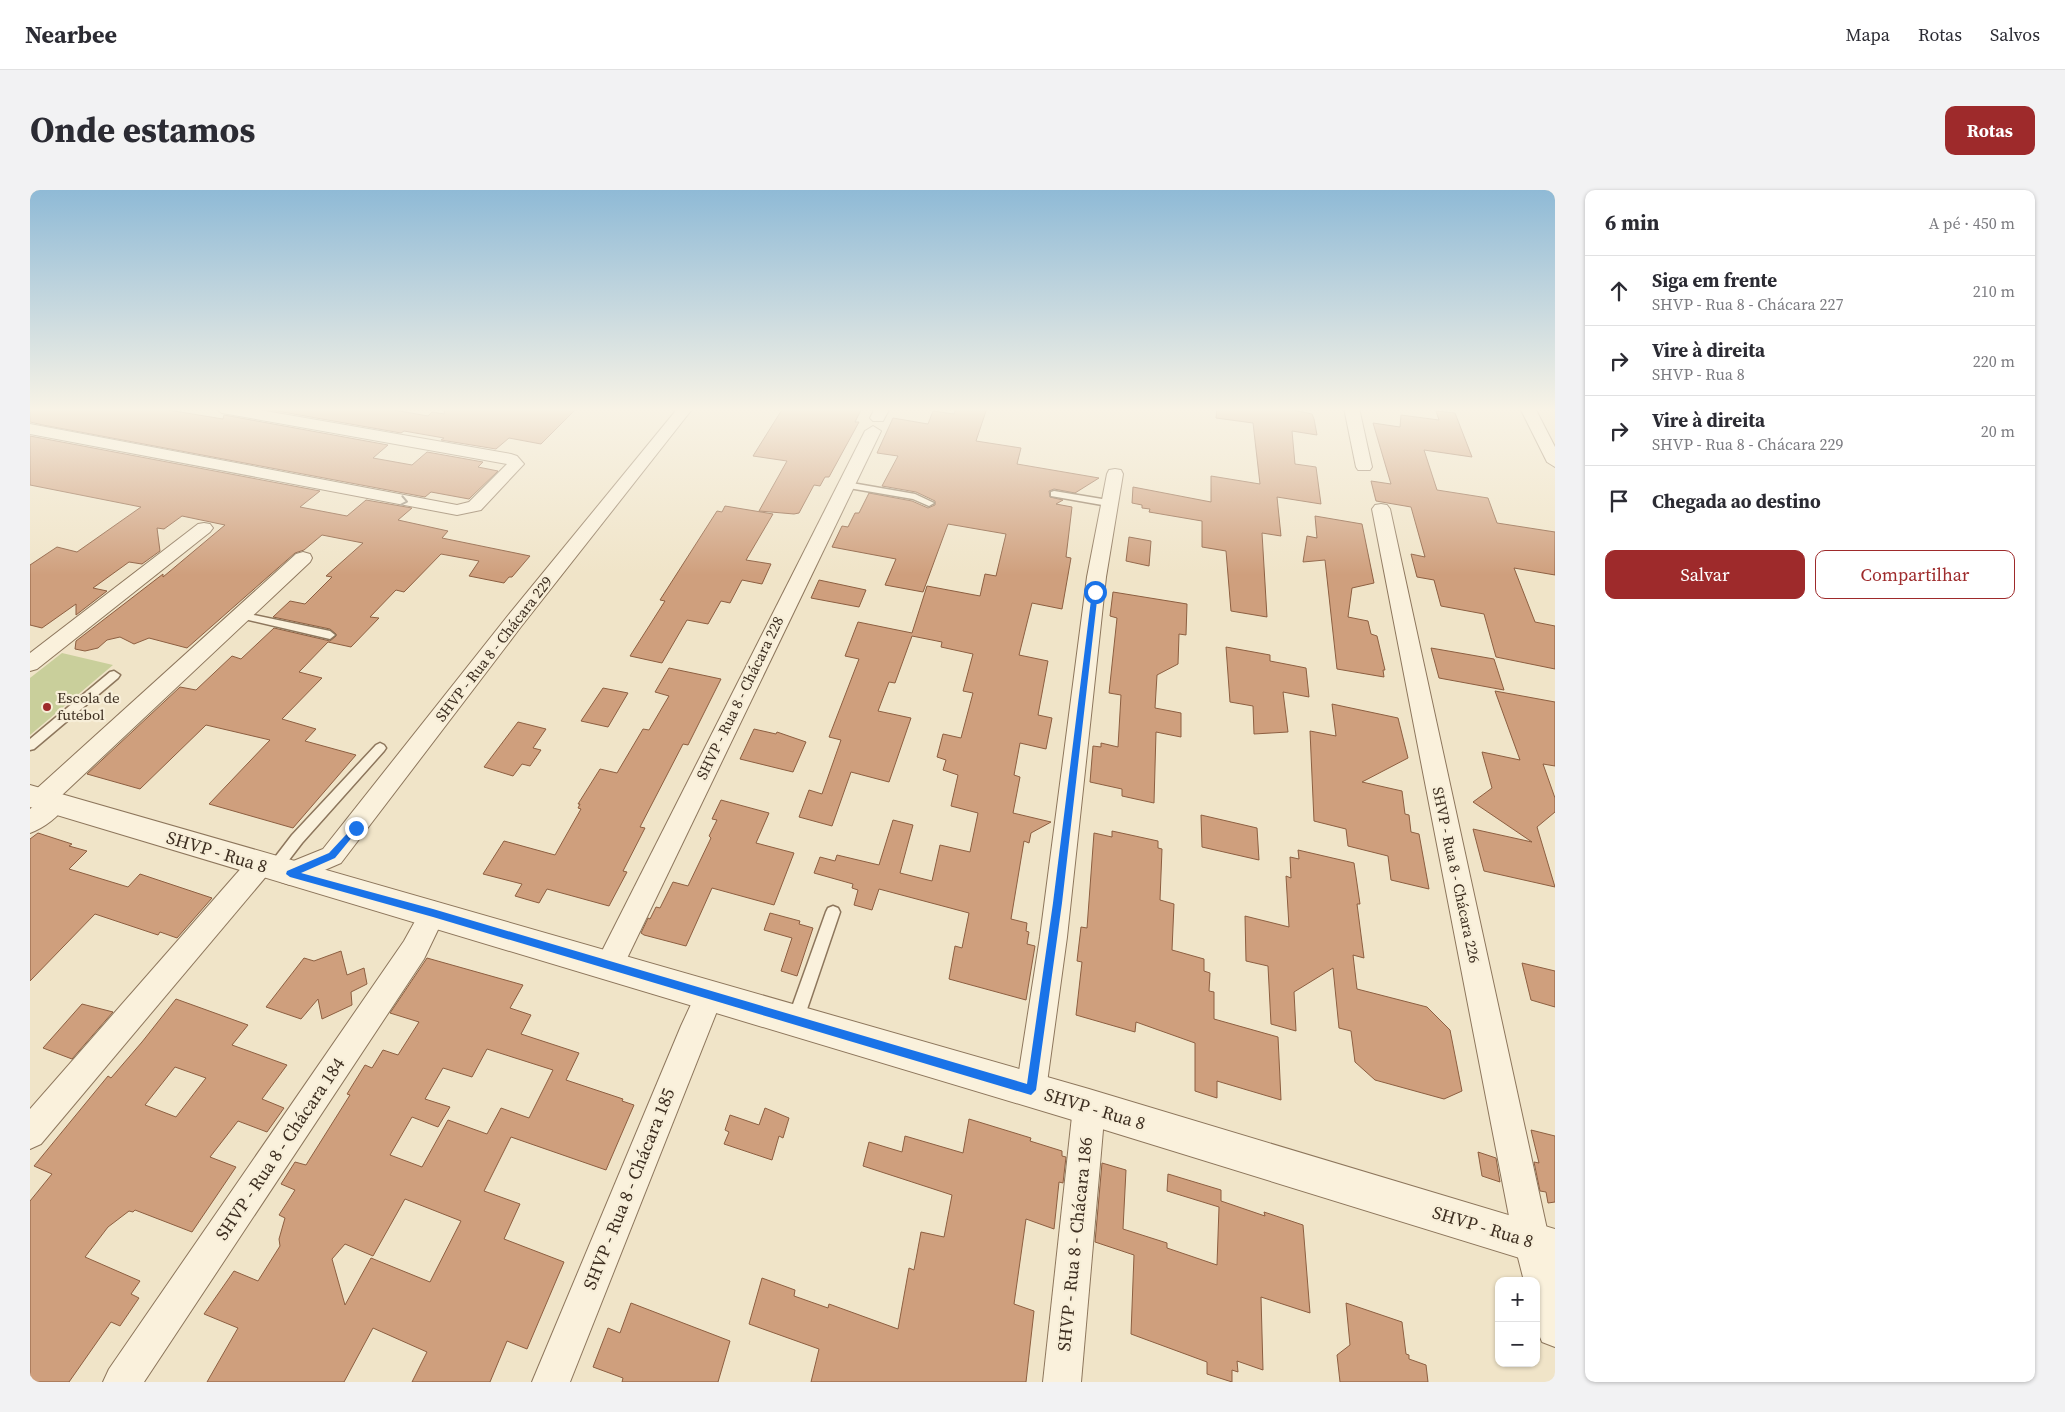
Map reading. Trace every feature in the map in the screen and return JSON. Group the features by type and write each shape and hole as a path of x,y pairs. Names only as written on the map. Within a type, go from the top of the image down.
{"street":[{"path":"213,464 457,510 475,506 516,464"},
{"name":"SHVP - Rua 8 - Chácara 229","path":"275,869 332,856 513,622 641,464"},
{"name":"SHVP - Rua 8 - Chácara 228","path":"609,966 856,464"},
{"path":"1031,1090 1056,912 1094,601 1108,503 1115,474"},
{"name":"SHVP - Rua 8 - Chácara 226","path":"1381,509 1543,1245 1555,1329"},
{"path":"30,664 204,528"},
{"path":"39,805 303,558"},
{"name":"SHVP - Rua 8","path":"39,805 433,913 795,1022 1089,1106 1543,1245"},
{"path":"30,1133 275,869"},
{"name":"SHVP - Rua 8 - Chácara 184","path":"122,1382 414,950 433,913"},
{"name":"SHVP - Rua 8 - Chácara 185","path":"551,1382 691,1036 709,996"},
{"name":"SHVP - Rua 8 - Chácara 186","path":"1062,1382 1089,1106"}],"lane":[{"path":"846,485 915,497 929,503"},
{"path":"1054,494 1108,503"},
{"path":"240,615 330,636"},
{"path":"30,746 114,675"},
{"path":"275,869 297,839 380,748"},
{"path":"795,1022 833,912"}],"green space":[{"name":"Escola de futebol","path":"62,653 113,665 30,735 30,678"}],"building":[{"path":"30,464 176,464 320,491 300,507 347,516 366,500 412,508 398,520 448,531 442,538 530,556 512,577 509,577 504,583 469,576 479,561 441,554 404,592 396,590 370,617 379,618 351,647 328,642 299,672 322,678 282,719 316,729 305,741 356,755 293,828 209,804 270,740 206,725 140,789 87,774 180,687 196,690 232,656 241,659 274,628 330,641 336,636 330,629 273,617 290,601 305,604 332,577 326,576 363,543 322,535 304,550 295,553 187,648 149,638 134,644 120,637 107,640 98,648 85,651 75,649 76,641 163,574 163,577 225,525 182,516 164,529 157,528 160,551 142,564 129,562 93,588 107,591 76,615 76,604 42,628 30,625 30,565 57,547 77,552 141,507 30,485"},
{"path":"248,464 481,464 478,467 498,471 469,499 431,492 425,497"},
{"path":"786,464 836,464 829,477 825,477 820,486 814,485 799,513 759,511"},
{"path":"894,464 1017,464 1099,478 1075,493 1054,489 1049,491 1050,497 1063,500 1056,504 1072,507 1066,557 1071,558 1062,609 1032,603 1019,655 1048,661 1038,715 1052,718 1046,749 1020,743 1014,775 1020,777 1013,813 1051,822 1031,833 1029,843 1024,841 1011,919 1027,923 1026,931 1029,932 1027,944 1035,946 1026,1000 949,979 955,946 962,948 969,913 879,889 872,910 854,905 858,890 852,888 853,884 814,873 820,857 835,861 837,855 879,865 893,820 913,825 900,873 932,881 940,845 970,852 978,813 951,806 958,775 943,770 946,760 937,757 943,734 961,738 973,693 963,691 973,654 941,647 942,642 912,636 895,683 889,682 878,711 911,718 889,782 851,772 832,826 799,817 809,790 822,794 841,740 829,737 859,659 845,656 858,622 912,633 927,586 980,596 985,574 996,576 1006,534 948,524 923,592 885,585 896,559 832,547 842,526 848,527 855,513 859,513 869,493 912,501 928,508 935,505 935,501 916,492 882,486"},
{"path":"1258,464 1295,464 1316,467 1321,504 1277,497 1281,536 1262,533 1267,617 1231,611 1226,551 1202,547 1202,521 1149,512 1150,509 1142,508 1142,505 1132,503 1133,487 1211,502 1211,476 1260,484"},
{"path":"1385,464 1428,464 1437,490 1488,498 1497,523 1555,532 1555,575 1514,568 1535,622 1555,626 1555,669 1496,657 1484,614 1441,606 1434,580 1417,577 1411,554 1425,557 1411,507 1376,501 1371,481 1391,484"},
{"path":"725,506 773,514 746,560 771,564 762,584 742,580 730,603 721,601 708,624 687,620 662,663 630,656 665,601 660,600 717,511 722,512"},
{"path":"1315,516 1362,524 1374,583 1352,588 1348,617 1368,621 1371,634 1377,636 1385,670 1383,670 1384,677 1337,669 1325,560 1303,562 1307,536 1317,538"},
{"path":"1129,537 1151,541 1149,566 1126,561"},
{"path":"819,580 866,590 859,607 811,598"},
{"path":"1113,592 1187,604 1186,635 1179,634 1178,664 1157,675 1155,708 1181,713 1181,737 1156,732 1154,803 1122,796 1122,789 1090,782 1093,746 1101,747 1101,743 1118,747 1121,695 1109,693 1117,618 1110,616"},
{"path":"1226,647 1270,655 1270,661 1306,668 1309,697 1283,692 1288,732 1254,734 1253,706 1230,702"},
{"path":"1431,648 1494,659 1504,690 1439,678"},
{"path":"669,668 721,679 688,745 683,744 640,827 645,828 623,871 627,872 609,906 547,889 539,903 515,896 522,884 483,874 504,841 555,855 581,809 578,808 580,804 578,804 600,769 617,773 643,729 649,730 669,696 655,692"},
{"path":"603,688 628,693 608,727 581,721"},
{"path":"1495,691 1555,702 1555,766 1543,764 1555,798 1555,812 1537,827 1555,887 1484,871 1473,829 1532,842 1473,802 1492,788 1482,752 1520,760"},
{"path":"1332,704 1398,718 1408,758 1362,782 1402,791 1405,814 1409,815 1411,832 1419,834 1429,889 1391,880 1388,856 1348,846 1346,829 1314,821 1310,731 1336,736"},
{"path":"518,722 546,729 533,748 541,750 530,766 522,764 513,776 484,767"},
{"path":"754,729 776,734 777,732 806,742 793,772 740,759"},
{"path":"721,800 769,813 756,843 794,853 774,905 712,888 686,946 644,935 641,933 648,918 650,919 656,907 660,908 673,882 688,886 711,838 709,836 717,820 712,819"},
{"path":"1201,815 1257,828 1259,860 1202,847"},
{"path":"1112,831 1158,841 1158,848 1162,849 1160,900 1174,904 1172,950 1204,959 1204,971 1210,973 1209,991 1214,992 1214,1019 1278,1037 1281,1100 1217,1081 1217,1098 1195,1091 1195,1043 1136,1022 1135,1032 1076,1015 1082,962 1077,961 1081,927 1087,928 1094,833 1112,837"},
{"path":"38,833 72,844 69,846 87,851 69,869 128,887 140,874 212,898 177,938 160,932 158,935 95,914 30,981 30,839"},
{"path":"1298,850 1354,863 1360,904 1357,904 1364,958 1353,955 1357,989 1427,1007 1450,1030 1462,1091 1444,1099 1375,1080 1355,1062 1351,1031 1339,1028 1333,968 1294,992 1296,1031 1271,1024 1268,966 1246,961 1245,916 1289,927 1286,876 1291,878 1290,857 1299,859"},
{"path":"770,913 800,921 799,924 813,928 797,976 781,971 792,938 764,930"},
{"path":"341,951 347,975 364,968 367,984 351,992 352,1005 322,1019 318,999 301,1019 266,1007 304,958 314,961"},
{"path":"427,958 523,985 510,1008 531,1015 521,1034 579,1053 566,1080 623,1099 622,1101 634,1105 606,1170 511,1137 484,1191 520,1204 504,1239 564,1262 527,1349 507,1341 490,1382 412,1382 427,1352 373,1328 344,1382 207,1382 238,1328 204,1314 234,1271 258,1281 280,1246 279,1239 285,1218 279,1215 295,1190 281,1184 295,1162 306,1165 350,1095 347,1094 365,1065 372,1068 383,1050 398,1055 419,1022 390,1013","holes":["487,1049 553,1070 529,1118 501,1108 487,1134 448,1120 422,1167 390,1155 412,1117 438,1127 450,1107 425,1099 443,1068 472,1077","405,1199 461,1221 430,1282 371,1258 345,1305 332,1259 345,1244 373,1256"]},
{"path":"1522,963 1555,971 1555,1007 1531,1000"},
{"path":"176,999 248,1025 232,1045 287,1065 262,1099 284,1108 267,1132 238,1121 210,1157 236,1167 192,1232 135,1210 133,1212 129,1211 108,1227 85,1257 140,1281 131,1294 139,1298 120,1326 111,1322 69,1382 30,1382 30,1201 52,1174 34,1166 108,1076 111,1078","holes":["175,1067 206,1078 176,1117 145,1105"]},
{"path":"82,1004 113,1012 72,1059 43,1048"},
{"path":"765,1108 789,1118 783,1138 779,1136 772,1160 724,1144 729,1132 725,1130 730,1115 759,1125"},
{"path":"969,1119 1031,1138 1030,1141 1062,1151 1062,1156 1066,1157 1063,1183 1059,1182 1054,1229 1026,1219 1014,1304 1034,1311 1026,1382 811,1382 819,1349 749,1324 762,1278 795,1290 794,1296 828,1308 829,1304 898,1329 909,1268 914,1270 921,1232 944,1237 952,1195 863,1166 869,1142 902,1152 905,1136 963,1153"},
{"path":"1531,1130 1555,1136 1555,1202 1548,1203 1546,1192 1540,1191 1534,1162 1539,1163"},
{"path":"1478,1152 1496,1158 1500,1182 1482,1176"},
{"path":"1102,1163 1126,1170 1123,1229 1167,1243 1167,1248 1217,1265 1219,1207 1167,1191 1168,1174 1221,1190 1221,1201 1265,1216 1264,1212 1303,1225 1310,1313 1261,1297 1263,1370 1237,1361 1238,1372 1232,1370 1232,1382 1207,1374 1207,1362 1131,1334 1134,1255 1095,1242"},
{"path":"631,1303 730,1341 718,1382 622,1382 623,1378 593,1367 608,1328 620,1333"},
{"path":"1346,1303 1402,1322 1406,1354 1409,1355 1409,1359 1426,1365 1428,1382 1340,1382 1337,1355 1350,1345"}],"place":[{"name":"Escola de futebol","path":"47,707"}],"route":[{"path":"356,828 332,856 290,874 433,913 795,1022 1031,1090 1058,903 1095,592"}]}
